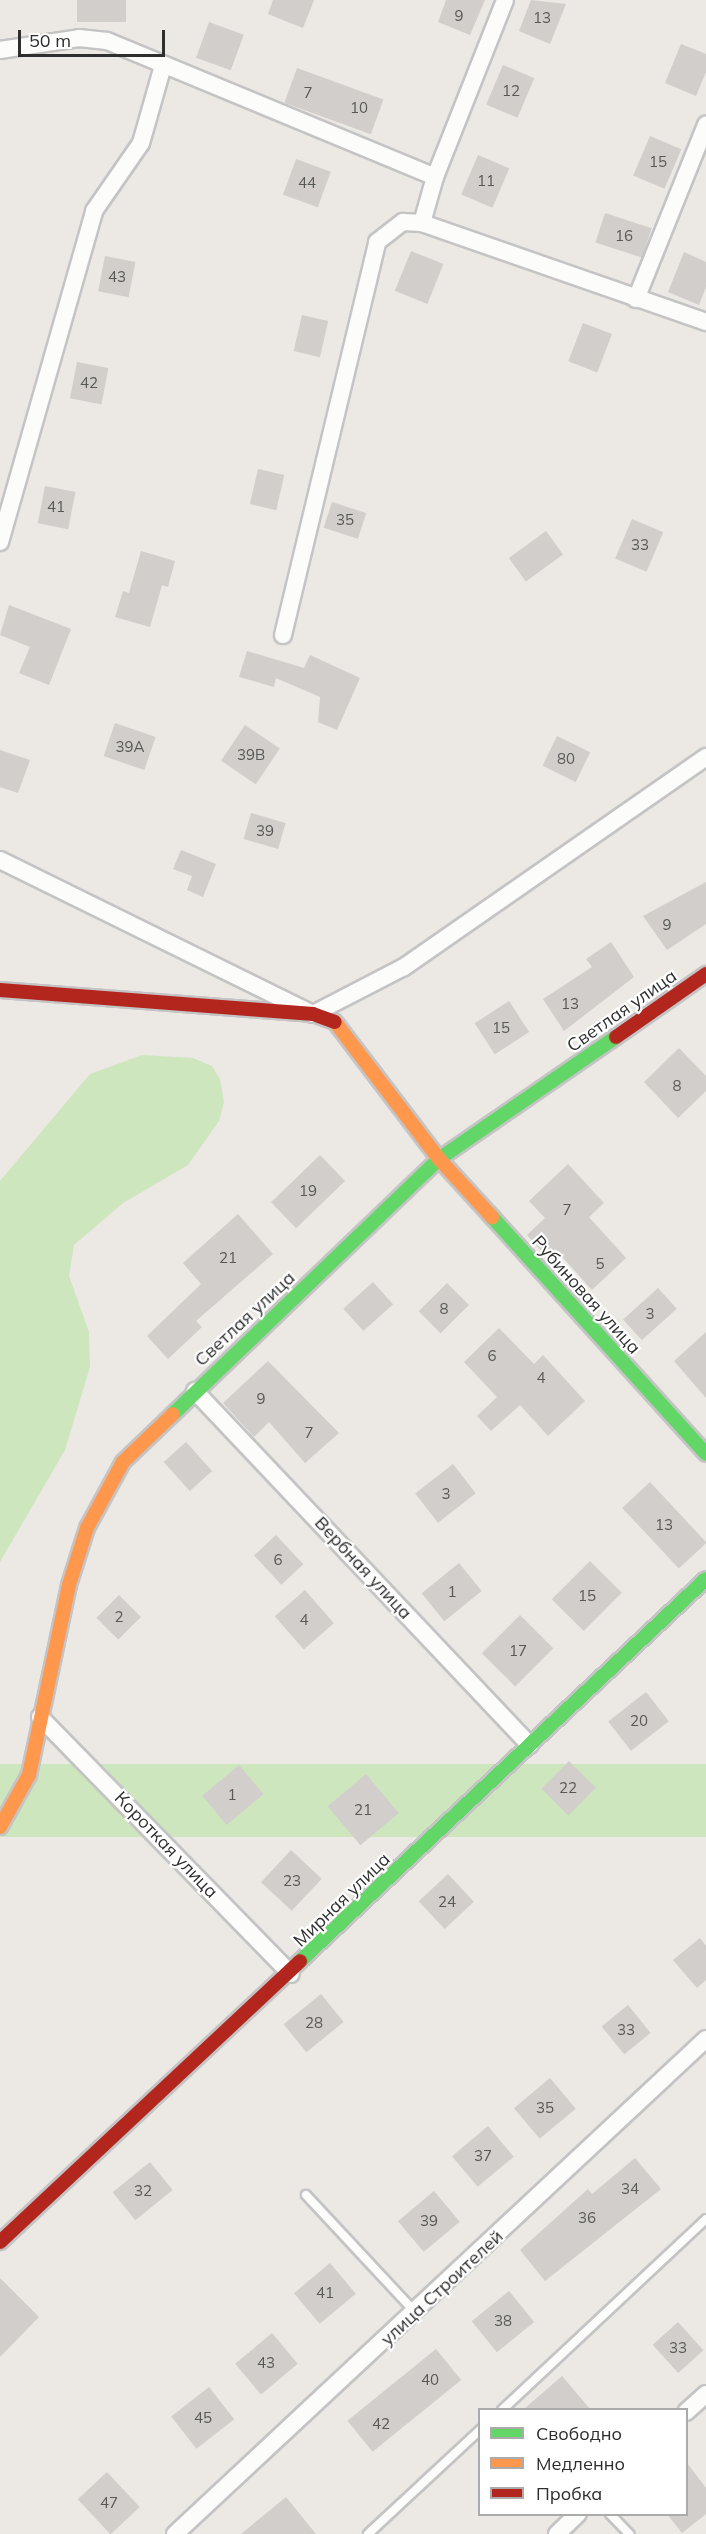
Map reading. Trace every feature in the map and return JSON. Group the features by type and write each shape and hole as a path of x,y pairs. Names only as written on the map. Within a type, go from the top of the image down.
{"street":[{"path":"422,223 435,177 506,0"},
{"path":"0,51 79,38 107,41 435,177"},
{"path":"0,542 94,211 141,143 163,66"},
{"path":"636,299 706,125"},
{"path":"283,635 377,242 403,222 422,223 706,322"},
{"path":"0,860 313,1014 404,967 706,757"},
{"name":"Светлая улица","path":"0,1827 29,1775 40,1717 87,1528 123,1462 195,1390 439,1160 706,974"},
{"name":"Рубиновая улица","path":"0,990 313,1014 338,1023 439,1160 706,1454"},
{"name":"Вербная улица","path":"195,1390 530,1745"},
{"name":"Мирная улица","path":"0,2242 291,1974 706,1579"},
{"name":"Короткая улица","path":"40,1717 291,1974"},
{"name":"улица Строителей","path":"175,2534 416,2313 706,2039"},
{"path":"688,2411 706,2394"},
{"path":"557,2534 576,2516"}],"lane":[{"path":"306,2195 416,2313"},
{"path":"503,2408 706,2219"},
{"path":"368,2534 478,2432"},
{"path":"612,2516 629,2534"}],"green space":[{"path":"142,1055 193,1058 212,1066 220,1079 224,1102 219,1121 188,1165 123,1203 74,1245 69,1276 89,1332 90,1367 65,1450 0,1562 0,1181 90,1074"},
{"path":"0,1764 706,1764 706,1837 0,1837"}],"building":[{"path":"77,0 126,0 126,22 77,22"},
{"path":"273,0 314,0 303,28 268,14"},
{"path":"446,0 485,0 470,35 438,22"},
{"path":"531,0 566,4 550,44 519,31"},
{"path":"209,22 244,35 231,70 196,58"},
{"path":"681,44 706,54 706,72 696,96 665,83"},
{"path":"503,65 534,78 517,118 486,105"},
{"path":"297,68 383,99 371,134 284,103"},
{"path":"650,136 681,149 664,189 633,176"},
{"path":"478,155 509,168 492,208 461,195"},
{"path":"296,159 331,172 318,207 283,195"},
{"path":"605,213 652,228 642,258 595,242"},
{"path":"411,251 443,264 427,304 395,291"},
{"path":"684,252 706,262 706,287 699,305 668,292"},
{"path":"105,256 135,262 129,297 98,291"},
{"path":"302,315 328,321 320,357 294,351"},
{"path":"583,323 612,334 597,372 568,361"},
{"path":"77,362 108,368 101,404 70,398"},
{"path":"258,469 284,475 276,510 250,504"},
{"path":"45,486 75,492 68,529 38,523"},
{"path":"332,502 366,513 358,539 324,528"},
{"path":"632,519 663,532 646,572 615,559"},
{"path":"546,531 563,554 526,581 509,558"},
{"path":"141,551 175,561 168,587 162,585 150,627 115,617 123,591 129,593"},
{"path":"9,605 71,629 49,685 19,673 30,647 0,635"},
{"path":"247,651 304,668 310,655 360,678 337,730 318,722 320,697 276,678 274,687 239,677"},
{"path":"115,723 156,737 144,770 104,756"},
{"path":"245,725 280,748 256,784 221,761"},
{"path":"557,736 590,752 576,782 543,766"},
{"path":"0,750 30,760 18,793 0,787"},
{"path":"251,813 286,823 278,849 244,839"},
{"path":"181,850 216,864 203,897 187,890 192,876 173,869"},
{"path":"706,882 706,924 667,950 643,916"},
{"path":"611,942 634,977 564,1031 543,999 592,967 586,959"},
{"path":"509,1001 529,1032 495,1054 475,1023"},
{"path":"679,1048 706,1076 706,1091 678,1118 644,1082"},
{"path":"320,1155 345,1181 296,1228 271,1202"},
{"path":"568,1164 604,1203 589,1217 626,1258 592,1290 555,1249 547,1257 527,1235 545,1218 529,1201"},
{"path":"238,1214 273,1254 196,1321 202,1327 168,1359 147,1336 201,1284 183,1263"},
{"path":"373,1282 393,1304 363,1331 343,1309"},
{"path":"447,1283 469,1305 441,1333 419,1311"},
{"path":"658,1288 677,1309 642,1340 623,1319"},
{"path":"499,1328 534,1364 543,1355 585,1401 548,1436 520,1405 491,1431 477,1416 497,1397 464,1362"},
{"path":"706,1332 706,1398 674,1361"},
{"path":"268,1361 339,1433 305,1463 269,1422 254,1437 223,1403"},
{"path":"186,1442 212,1471 190,1491 164,1462"},
{"path":"453,1464 476,1493 438,1523 415,1494"},
{"path":"650,1482 706,1542 679,1569 622,1508"},
{"path":"276,1535 303,1564 281,1585 254,1555"},
{"path":"590,1561 622,1593 584,1631 552,1599"},
{"path":"459,1563 482,1591 444,1621 422,1593"},
{"path":"305,1590 334,1623 304,1649 275,1616"},
{"path":"119,1595 141,1617 118,1640 96,1618"},
{"path":"520,1615 553,1648 515,1686 482,1653"},
{"path":"646,1692 669,1721 631,1751 608,1722"},
{"path":"569,1761 596,1788 568,1815 541,1789"},
{"path":"239,1765 263,1794 227,1825 202,1796"},
{"path":"366,1774 399,1813 360,1845 328,1806"},
{"path":"291,1850 322,1879 292,1911 261,1882"},
{"path":"448,1874 474,1902 445,1929 419,1901"},
{"path":"700,1938 706,1946 706,1980 697,1988 673,1960"},
{"path":"321,1994 344,2022 306,2052 284,2024"},
{"path":"628,2005 651,2033 624,2054 602,2026"},
{"path":"550,2078 576,2109 540,2139 514,2108"},
{"path":"488,2126 514,2157 478,2187 452,2156"},
{"path":"635,2158 661,2189 545,2281 520,2250 588,2189 592,2194"},
{"path":"150,2162 173,2190 135,2220 113,2192"},
{"path":"434,2191 460,2222 424,2252 398,2221"},
{"path":"330,2263 356,2294 320,2324 294,2293"},
{"path":"0,2278 39,2317 0,2357"},
{"path":"509,2291 534,2322 497,2352 472,2321"},
{"path":"678,2322 703,2350 678,2373 653,2345"},
{"path":"272,2333 298,2364 261,2394 235,2364"},
{"path":"436,2349 461,2380 373,2452 347,2421"},
{"path":"562,2376 589,2408 525,2408"},
{"path":"209,2387 234,2419 196,2449 171,2417"},
{"path":"688,2464 706,2488 706,2514 682,2533 669,2516 688,2516"},
{"path":"107,2472 140,2507 110,2534 78,2499"},
{"path":"286,2497 316,2534 241,2534"}],"traffic: fast":[{"path":"173,1414 439,1159 616,1037"},
{"path":"492,1217 706,1454"},
{"path":"300,1961 706,1579"}],"traffic: slow":[{"path":"335,1022 439,1159 492,1217"},
{"path":"0,1827 29,1775 69,1585 87,1528 123,1462 173,1414"}],"traffic: jam":[{"path":"616,1037 706,974"},
{"path":"0,990 313,1014 335,1022"},
{"path":"0,2242 300,1961"}]}
